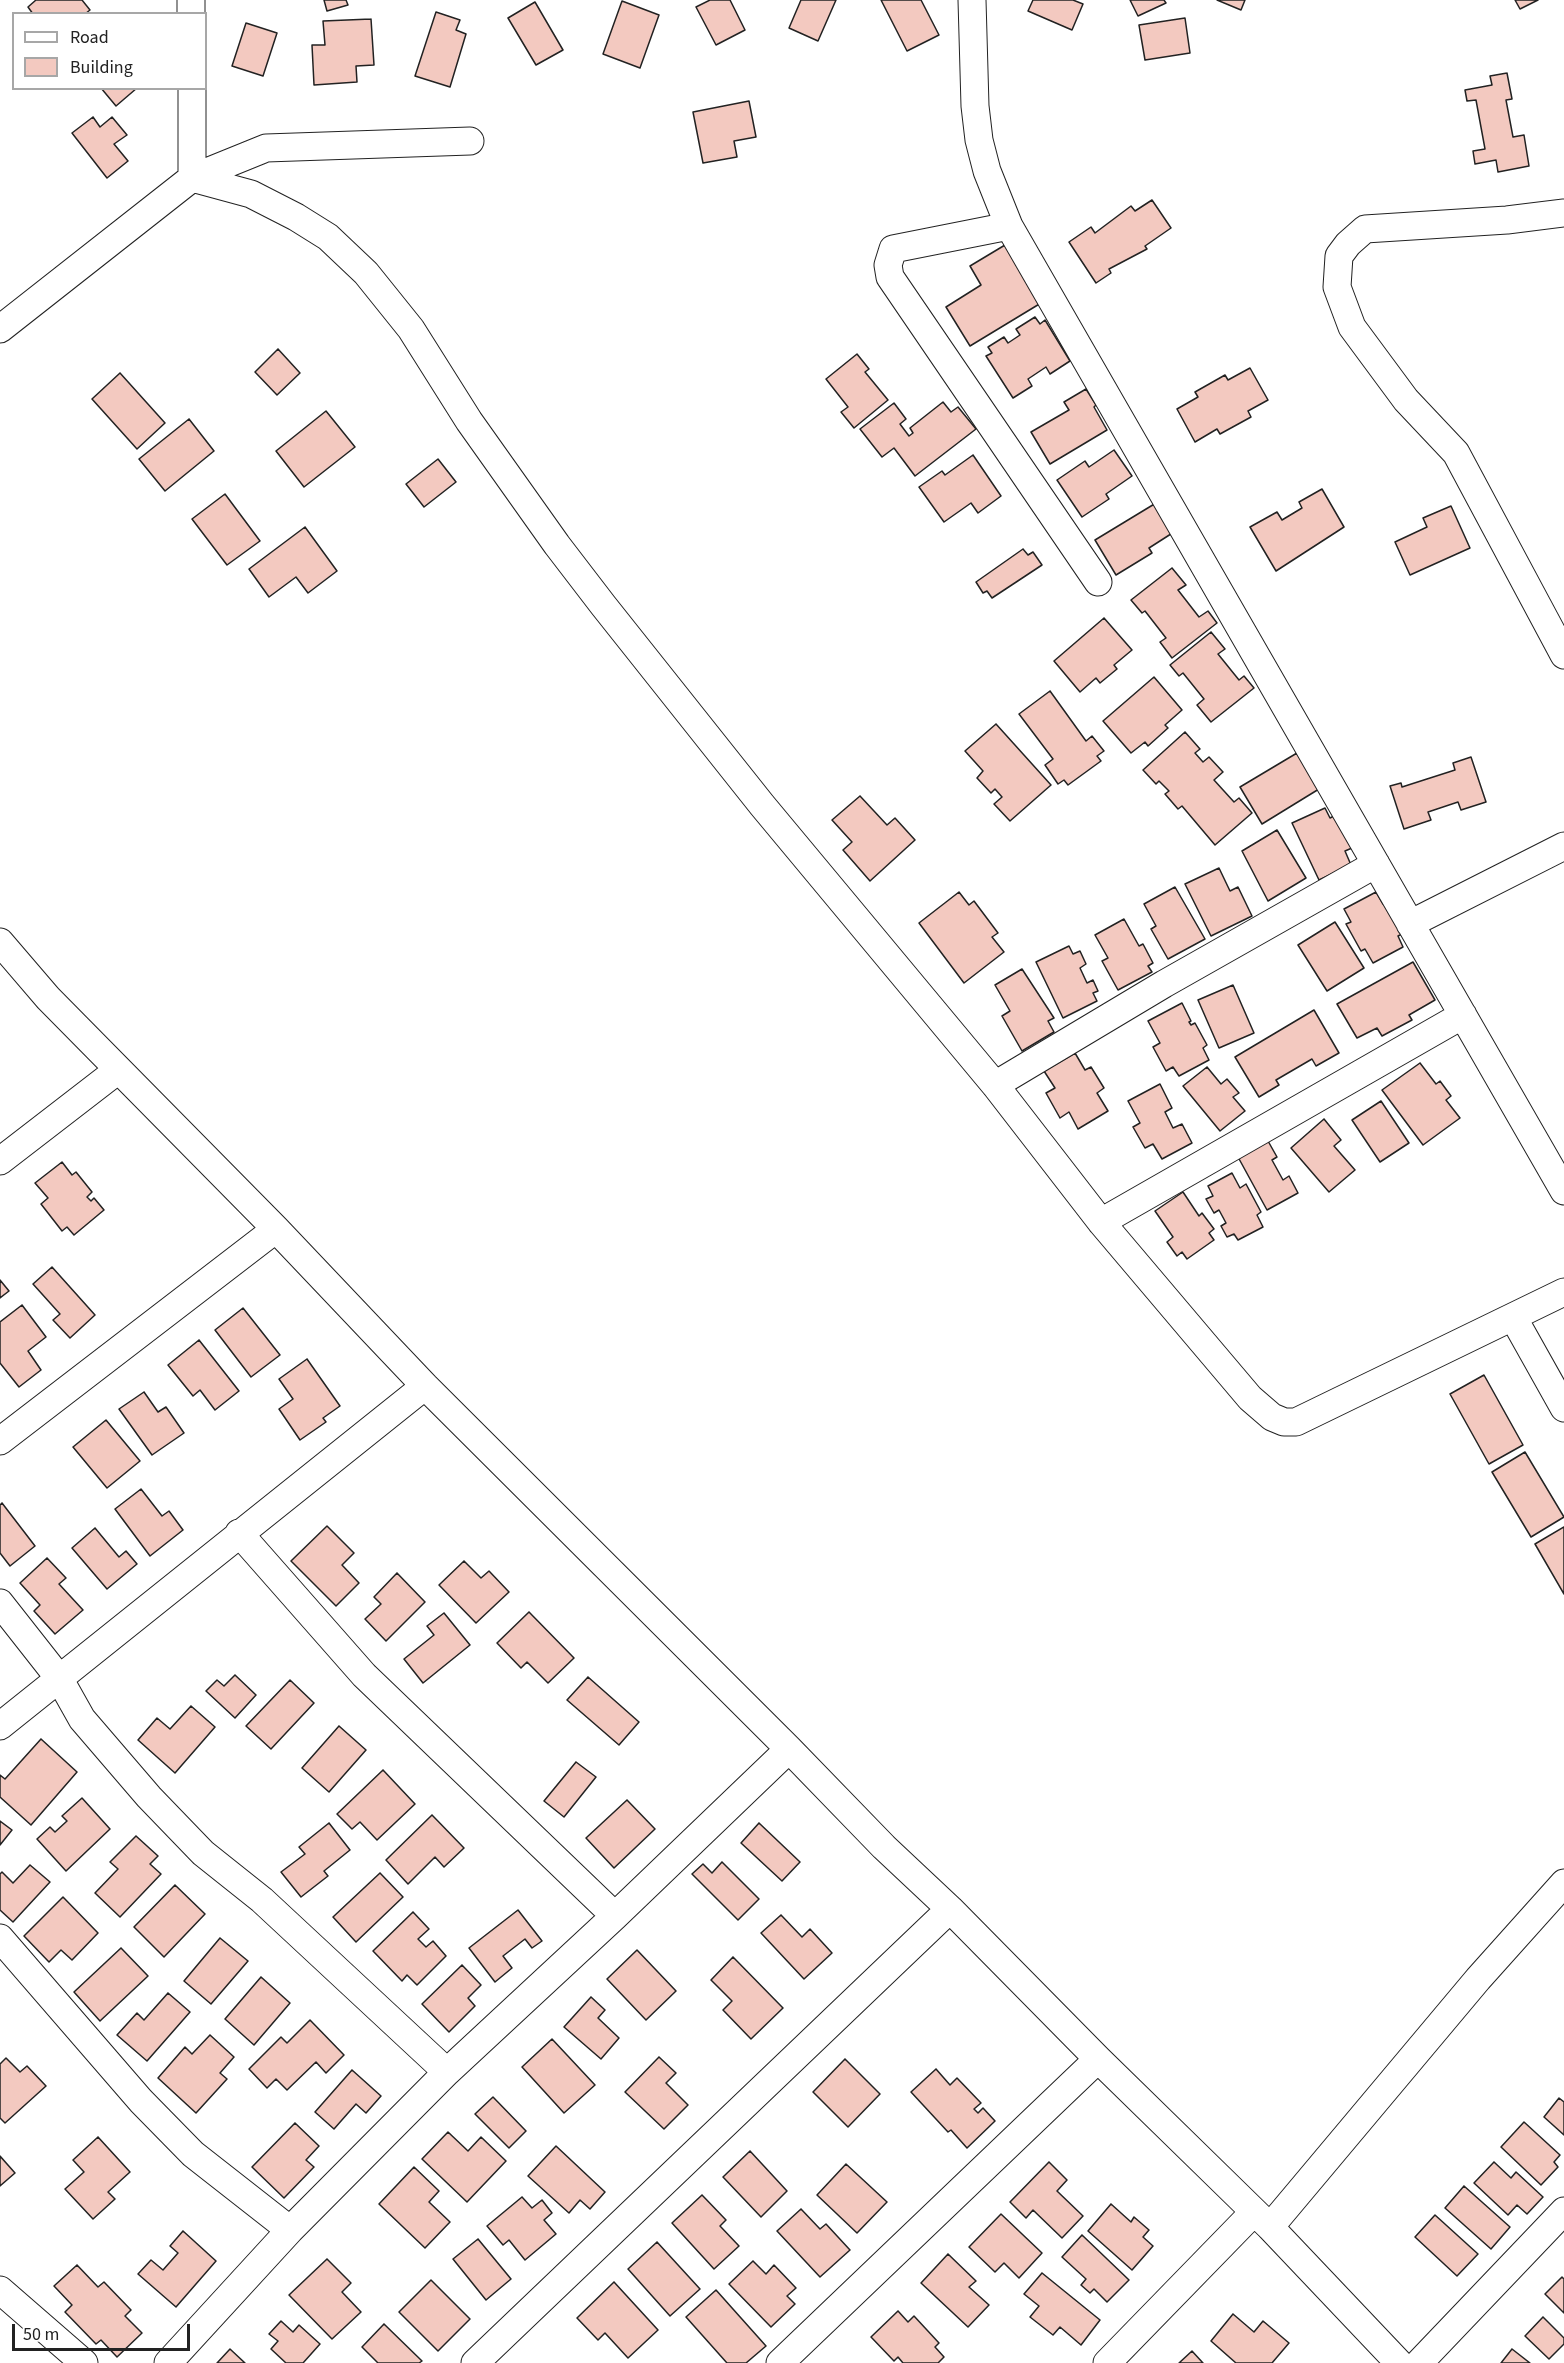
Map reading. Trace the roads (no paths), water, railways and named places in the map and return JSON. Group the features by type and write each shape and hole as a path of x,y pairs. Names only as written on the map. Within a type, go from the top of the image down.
{"street":[{"path":"972,0 975,105 979,140 987,171 1009,226 1564,1191"},
{"path":"192,90 192,177"},
{"path":"0,329 192,177 266,148 470,141"},
{"path":"192,177 251,194 296,217 328,237 366,273 411,329 469,421 577,571 762,805 995,1084 1101,1222 1250,1398 1272,1417 1284,1422 1296,1422 1564,1292"},
{"path":"1564,213 1507,220 1365,229 1348,244 1339,256 1337,287 1352,327 1406,400 1456,453 1564,655"},
{"path":"1009,226 893,249 888,265 890,278 1098,582"},
{"path":"1410,924 1564,846"},
{"path":"995,1084 1164,984 1376,864"},
{"path":"0,942 48,998 276,1228 426,1386 884,1847 950,1909 1098,2059 1262,2219 1398,2363"},
{"path":"1101,1222 1463,1015"},
{"path":"0,1161 118,1070"},
{"path":"0,1441 276,1228"},
{"path":"1513,1317 1564,1408"},
{"path":"0,1726 426,1386"},
{"path":"239,1533 364,1675 615,1916"},
{"path":"0,1603 59,1678 82,1719 149,1797 204,1853 262,1900 341,1971 447,2072"},
{"path":"168,2363 290,2230 447,2072 615,1916 789,1749"},
{"path":"1107,2363 1262,2219 1564,1883"},
{"path":"475,2363 950,1909"},
{"path":"0,1938 141,2101 193,2154 290,2230"},
{"path":"780,2363 1098,2059"},
{"path":"1419,2363 1564,2211"},
{"path":"0,2290 84,2363"}]}
